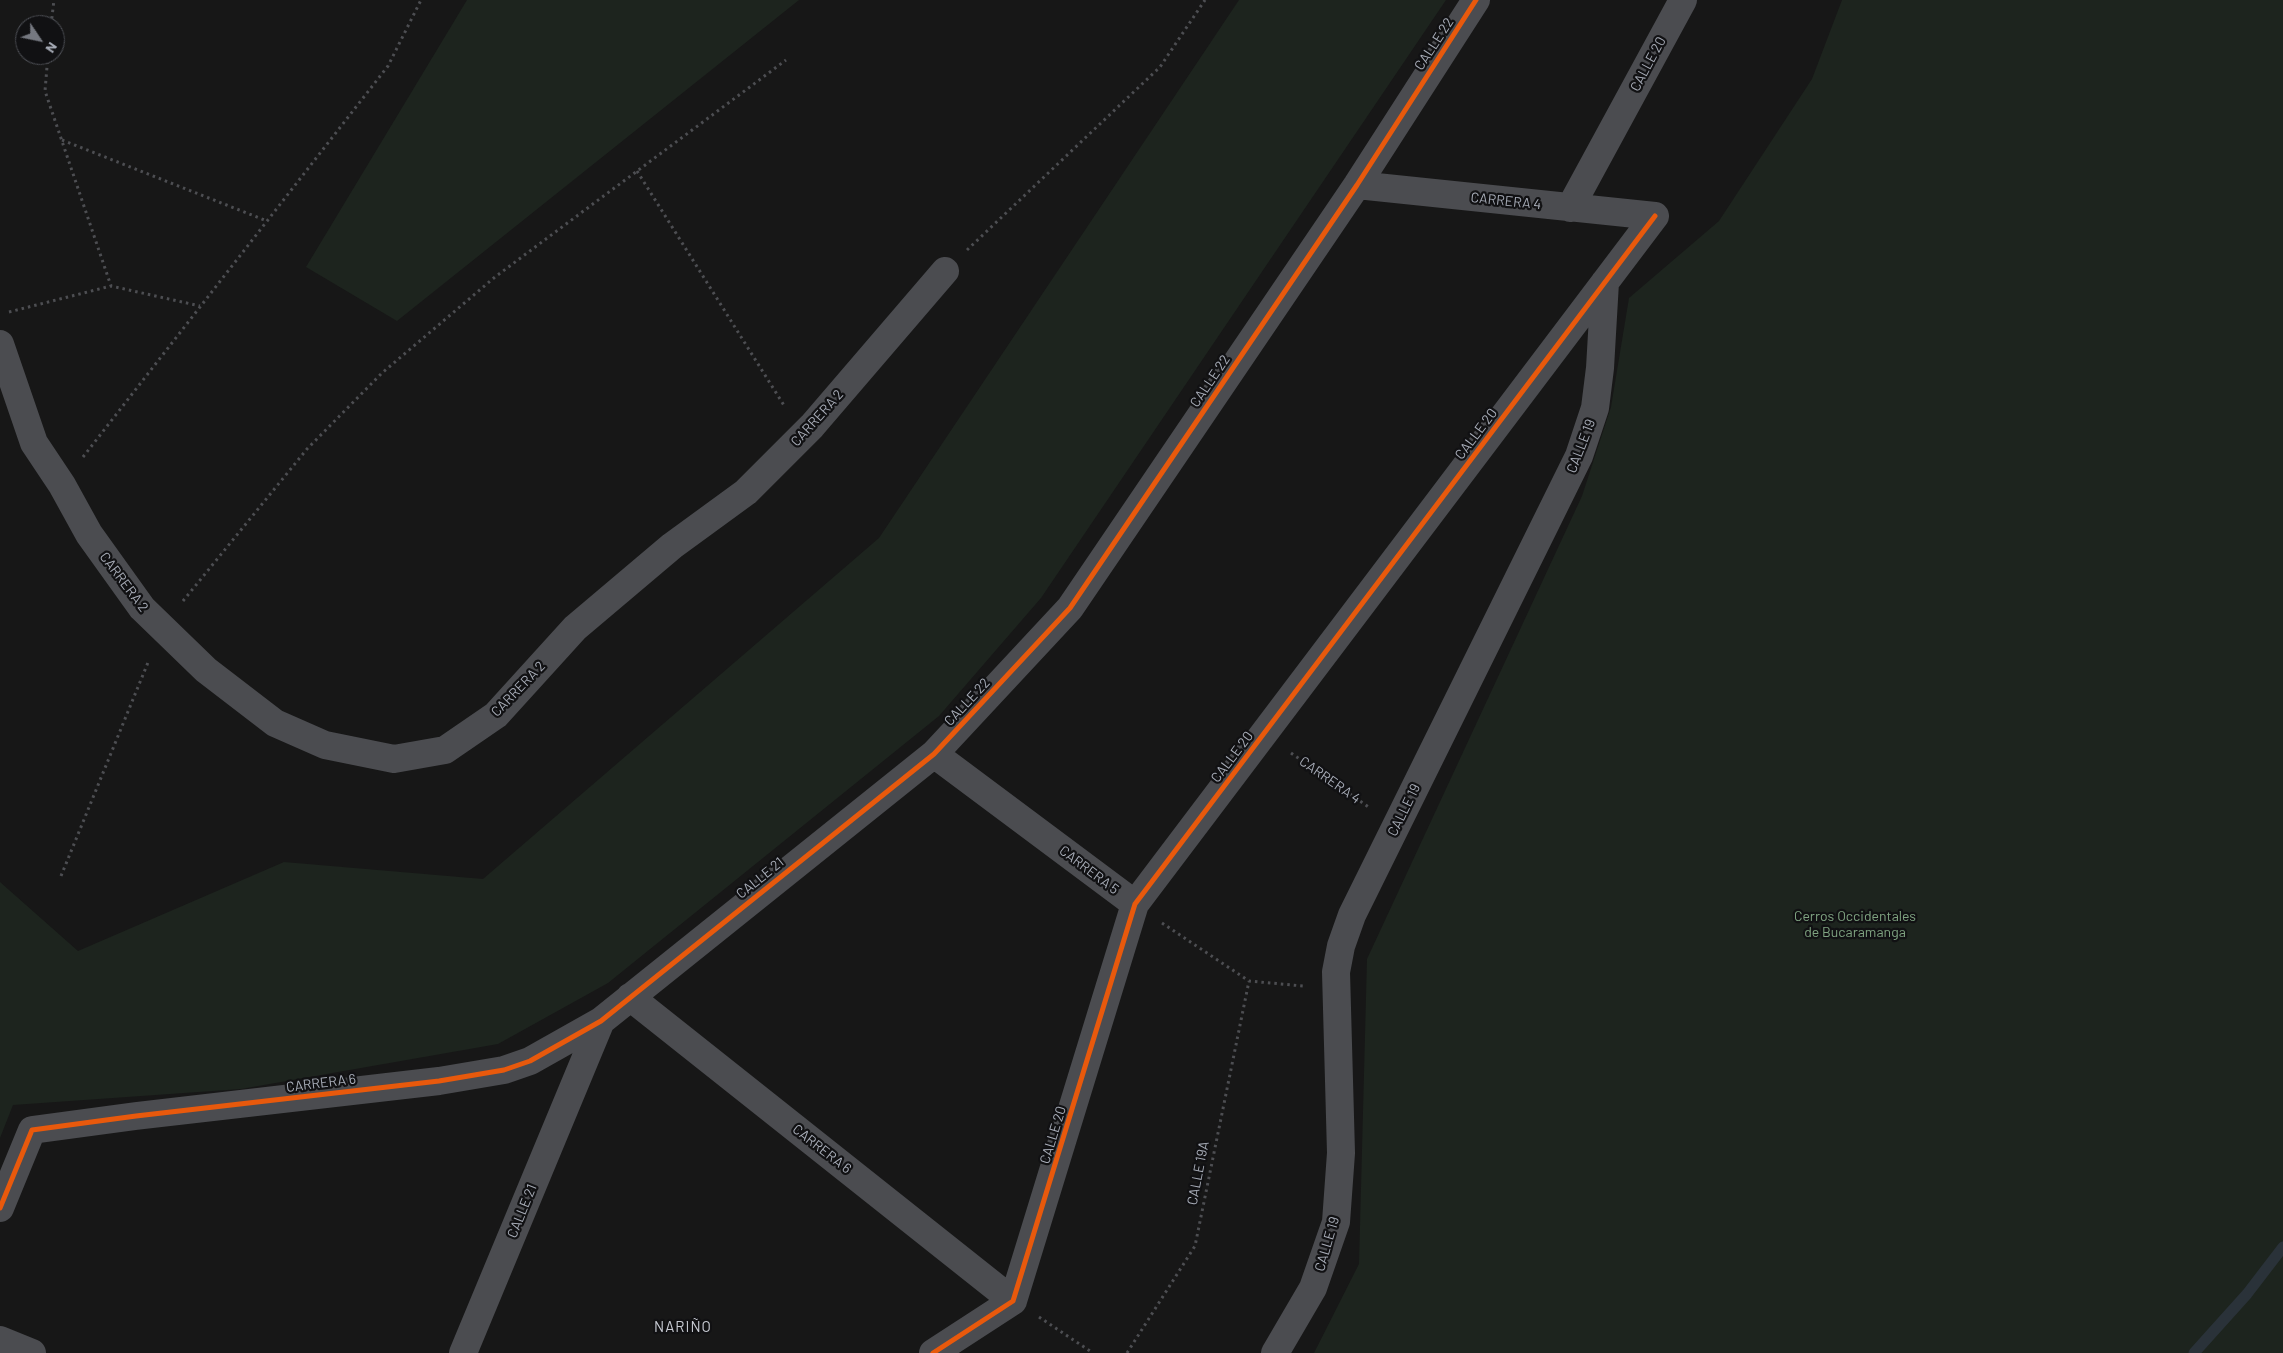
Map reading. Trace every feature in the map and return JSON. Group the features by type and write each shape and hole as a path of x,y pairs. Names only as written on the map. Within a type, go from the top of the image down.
{"street":[{"name":"CALLE 22","path":"934,754 1070,608 1356,185 1476,0"},
{"name":"CALLE 20","path":"1570,208 1683,0"},
{"name":"CARRERA 4","path":"1356,185 1655,216"},
{"name":"CALLE 20","path":"1014,1301 1135,904 1655,216"},
{"name":"CARRERA 2","path":"0,344 34,443 62,485 89,534 142,608 206,670 275,723 325,745 394,759 445,750 496,715 575,628 672,546 746,492 802,435 945,271"},
{"name":"CALLE 19","path":"1275,1353 1313,1288 1336,1222 1341,1153 1336,972 1341,946 1349,923 1579,456 1595,408 1600,368 1604,282"},
{"name":"CARRERA 5","path":"934,754 1135,904"},
{"name":"CALLE 21","path":"464,1353 600,1021 934,754"},
{"name":"CARRERA 6","path":"630,997 1014,1301"},
{"name":"CARRERA 6","path":"0,1208 32,1130 439,1080 504,1070 530,1061 600,1021"},
{"path":"933,1353 1014,1301"},
{"path":"0,1340 32,1353"}],"path":[{"path":"52,15 54,0"},
{"path":"62,485 388,66 421,0"},
{"path":"945,271 1160,67 1205,0"},
{"path":"61,876 162,628 307,450 382,373 495,277 786,60"},
{"path":"47,65 45,91 111,286"},
{"path":"61,140 267,221"},
{"path":"637,171 802,435"},
{"path":"0,314 111,286 200,306"},
{"path":"1135,904 1249,981 1336,989"},
{"path":"1014,1301 1094,1353"}],"green space":[{"path":"467,0 799,0 397,321 306,267"},
{"path":"1239,0 1446,0 1041,598 939,716 608,983 498,1044 241,1089 13,1105 0,1138 0,882 78,951 284,862 483,879 879,538"},
{"name":"Cerros Occidentales de Bucaramanga","path":"1842,0 2283,0 2283,1353 1314,1353 1359,1264 1367,959 1582,496 1611,407 1629,298 1719,221 1812,79"}],"waterway":[{"path":"2194,1353 2247,1294 2283,1247"}],"cycle path":[{"path":"0,1208 32,1130 439,1081 504,1070 530,1061 601,1021 934,754 1070,608 1357,185 1476,0"},
{"path":"933,1353 1013,1301 1135,904 1655,216"}],"district":[{"name":"NARIÑO","path":"683,1327"}]}
